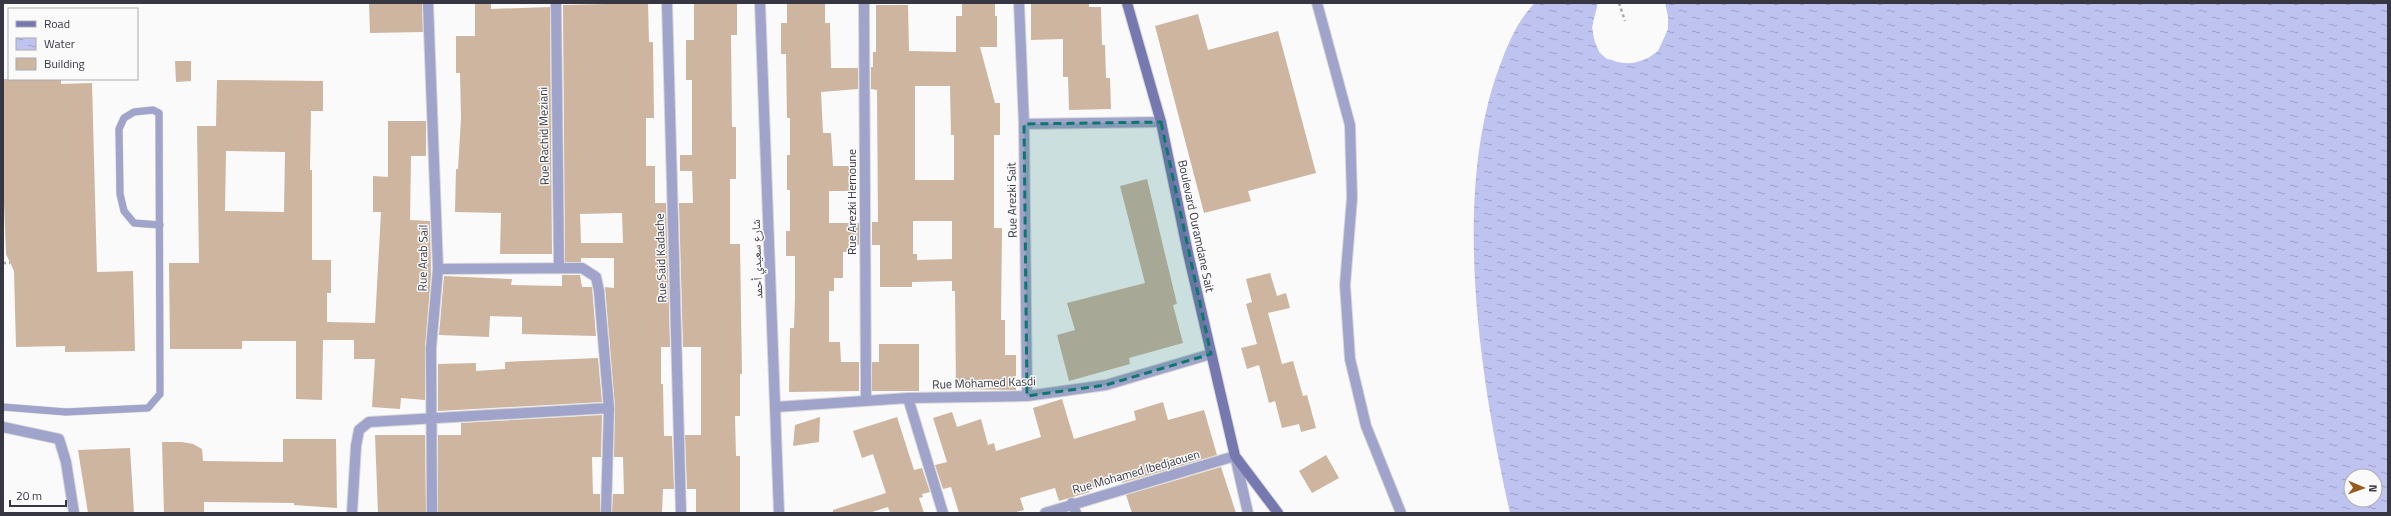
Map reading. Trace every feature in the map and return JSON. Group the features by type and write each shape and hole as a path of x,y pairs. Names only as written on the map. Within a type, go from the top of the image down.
{"main road":[{"name":"Boulevard Ouramdane Sait","path":"1127,3 1161,122 1211,354 1235,456"},
{"path":"1235,456 1278,513"}],"street":[{"name":"Rue Arab Sail","path":"428,3 438,269 431,348 430,419 432,513"},
{"name":"Rue Rachid Meziani","path":"556,3 559,268"},
{"name":"Rue Said Kadache","path":"667,3 681,513"},
{"name":"شارع سعيدي أحمد","path":"760,3 779,513"},
{"name":"Rue Arezki Hernoune","path":"864,3 866,400"},
{"name":"Rue Arezki Sait","path":"1019,3 1024,124 1027,396"},
{"path":"1317,3 1350,125 1352,198 1345,285 1350,359 1366,426 1401,513"},
{"path":"1024,124 1161,122"},
{"path":"438,269 582,268 596,277 599,290 609,408 606,513"},
{"name":"Rue Mohamed Kasdi","path":"776,407 908,398 1027,396 1106,385 1211,354"},
{"path":"908,398 943,513"},
{"path":"352,513 356,446 359,430 369,422 609,408"},
{"path":"3,427 59,439 66,462 74,513"},
{"path":"1235,456 1248,513"},
{"name":"Rue Mohamed Ibedjaouen","path":"1045,513 1074,508 1235,456"}],"lane":[{"path":"3,408 66,412 148,408 160,394 160,225 159,113 153,110 134,112 124,118 119,129 120,194 124,210 134,223 160,225"}],"path":[{"path":"1619,3 1625,21"},
{"path":"3,263 10,263"}],"highlighted area":[{"path":"1161,122 1211,354 1106,385 1027,396 1024,124"}],"water":[{"path":"1535,3 1598,3 1593,27 1596,44 1605,56 1619,62 1634,63 1648,57 1660,45 1666,27 1665,3 2388,3 2388,513 1510,513 1489,404 1481,345 1475,285 1474,225 1477,167 1486,111 1508,44 1520,23"}],"pier":[{"path":"1598,3 1600,4 1594,28 1600,51 1608,57 1632,61 1647,56 1656,50 1662,41 1666,29 1666,17 1663,3 1665,3 1668,17 1668,29 1658,51 1648,58 1632,63 1607,59 1599,52 1592,28"}],"building":[{"path":"369,3 422,3 423,32 370,33"},
{"path":"475,3 491,3 491,9 550,7 552,254 500,254 501,213 455,212 456,169 458,169 461,118 460,73 456,73 456,36 475,36"},
{"path":"648,3 649,42 653,42 654,118 646,118 646,166 655,166 655,203 666,203 670,347 661,347 661,384 663,384 664,436 672,436 674,489 663,489 662,513 612,513 613,494 624,494 623,457 614,457 615,407 605,287 614,288 614,258 581,258 581,262 565,262 563,5","holes":["622,213 623,243 581,243 580,214"]},
{"path":"694,3 737,3 737,35 731,35 732,127 736,127 736,179 730,179 730,244 740,244 742,374 740,374 740,416 735,416 736,456 740,456 740,513 696,513 696,489 687,489 685,435 701,435 701,347 683,347 679,203 693,203 692,171 680,171 680,155 692,155 692,80 686,80 686,40 694,40"},
{"path":"787,3 825,3 825,23 830,23 831,68 858,68 858,89 821,92 823,133 831,133 833,166 850,166 850,191 829,191 829,223 859,223 859,245 850,245 850,252 843,252 843,278 834,278 834,291 829,291 829,342 840,342 841,362 859,362 859,391 789,392 790,328 794,328 795,256 786,256 786,231 790,231 790,190 787,190 787,155 790,155 790,118 787,118 786,54 781,54 781,23 787,23"},
{"path":"962,3 995,3 995,16 997,16 997,47 980,47 995,103 1000,103 1000,135 994,135 994,228 1002,228 1001,320 1005,320 1005,355 1016,355 1016,390 956,389 955,291 952,291 952,281 912,282 912,287 880,287 880,245 872,245 872,222 878,222 877,90 871,89 873,52 876,52 876,5 908,5 909,51 956,52 956,16 962,16","holes":["915,86 950,86 951,135 954,135 954,180 915,180","913,221 952,221 952,259 917,260 917,254 913,254"]},
{"path":"1031,3 1089,3 1089,7 1101,7 1102,45 1105,45 1106,78 1110,78 1111,109 1069,110 1068,77 1063,77 1063,39 1031,40"},
{"path":"1198,14 1208,50 1278,31 1316,173 1248,191 1251,201 1204,213 1155,26"},
{"path":"175,61 191,61 191,81 176,82"},
{"path":"3,79 61,80 61,84 92,83 97,272 133,271 135,351 65,352 65,346 16,347 14,271 6,254 3,178"},
{"path":"217,80 323,81 323,111 311,111 310,170 312,170 312,260 331,260 331,293 327,293 327,322 375,323 381,212 373,212 373,176 388,177 388,121 426,121 426,156 411,156 410,220 430,221 431,275 425,348 425,400 401,398 400,409 372,407 375,359 354,359 354,340 323,340 322,400 296,399 296,341 242,341 242,349 170,349 169,263 199,263 197,126 216,126","holes":["226,151 285,152 284,212 225,211"]},
{"path":"1147,179 1177,304 1173,305 1183,343 1129,358 1130,364 1069,381 1057,335 1075,330 1067,303 1145,283 1120,186"},
{"path":"1270,273 1277,296 1286,293 1290,308 1268,313 1282,364 1293,361 1303,396 1307,395 1316,428 1301,432 1299,424 1282,428 1275,401 1269,403 1259,365 1247,369 1241,348 1257,344 1246,304 1252,302 1246,279"},
{"path":"562,275 580,275 582,287 592,287 596,336 522,334 522,317 490,316 489,337 439,335 444,276 512,279 511,285 562,286"},
{"path":"879,344 919,344 919,391 872,391 872,362 879,362"},
{"path":"598,358 602,402 438,411 438,364 476,363 476,371 505,369 505,362"},
{"path":"1062,399 1074,439 1136,420 1134,411 1163,402 1168,420 1204,410 1217,455 1122,483 1121,479 1089,489 1090,492 1059,501 1055,488 1020,498 1024,510 1012,513 959,513 951,487 943,489 935,465 947,462 933,418 952,412 957,427 981,419 988,445 994,443 996,451 1041,437 1033,408"},
{"path":"602,415 601,457 592,457 593,494 600,494 600,513 438,513 438,435 461,435 461,423"},
{"path":"820,417 819,442 793,446 795,425"},
{"path":"897,417 914,470 922,468 930,492 922,494 923,497 919,498 924,513 890,513 888,507 869,513 833,513 833,510 886,493 873,454 862,458 853,431"},
{"path":"375,435 425,435 426,513 378,513"},
{"path":"283,439 336,439 337,508 294,505 294,503 204,502 204,513 164,513 162,442 182,442 193,444 202,449 203,461 283,462"},
{"path":"130,448 134,513 88,513 78,450"},
{"path":"1326,455 1339,478 1312,493 1299,471"},
{"path":"1221,467 1236,513 1132,513 1126,495"}]}
